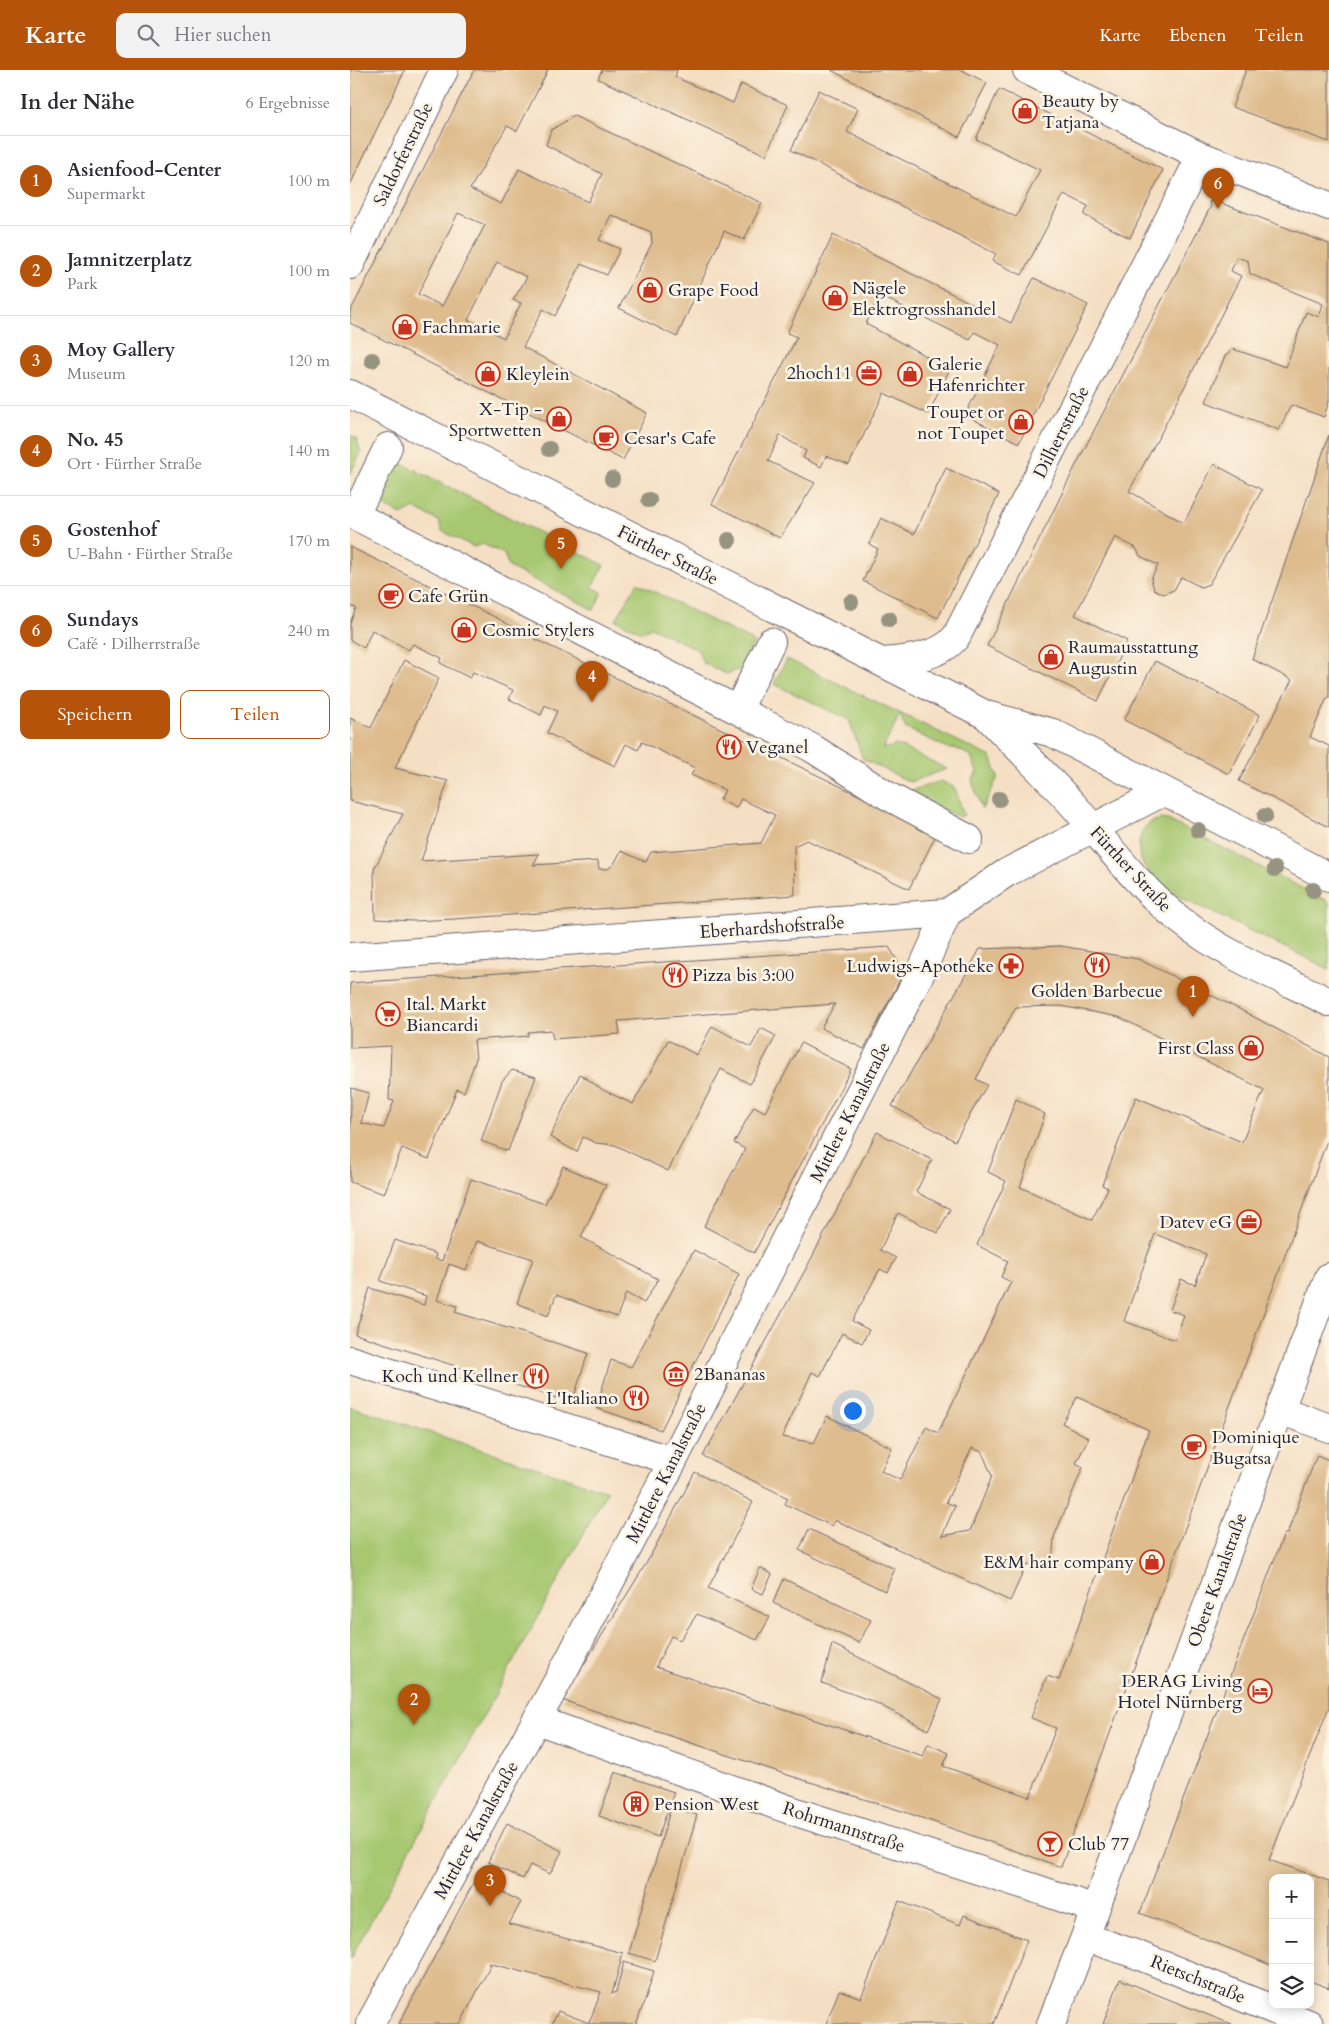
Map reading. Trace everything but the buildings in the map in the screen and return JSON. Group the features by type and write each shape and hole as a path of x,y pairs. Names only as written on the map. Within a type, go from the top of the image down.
{"street":[{"name":"Saldorferstraße","path":"350,265 444,70"},
{"path":"1026,70 1201,156 1329,206"},
{"name":"Dilherrstraße","path":"883,662 924,655 952,642 956,638 1201,156"},
{"name":"Fürther Straße","path":"350,394 986,715 1053,733 1162,792 1329,877"},
{"path":"388,447 352,514 812,748 888,796 969,839"},
{"path":"738,710 771,642"},
{"name":"Fürther Straße","path":"986,715 1053,784 1142,886 1180,921 1236,956 1329,1002"},
{"path":"888,796 914,786"},
{"name":"Eberhardshofstraße","path":"350,957 947,913 1006,873 1162,792"},
{"name":"Mittlere Kanalstraße","path":"370,2024 537,1720 673,1460 921,972 947,913"},
{"name":"Obere Kanalstraße","path":"1051,2024 1085,1937 1329,1277"},
{"path":"350,1360 673,1460"},
{"path":"1280,1410 1329,1428"},
{"name":"Rohrmannstraße","path":"537,1720 796,1812 1031,1886 1095,1909"},
{"name":"Rietschstraße","path":"1085,1937 1135,1954 1309,2024"}],"green space":[{"path":"350,435 356,438 361,453 350,474"},
{"path":"395,460 604,565 592,587 602,592 594,610 509,567 504,554 483,544 474,547 442,531 439,521 414,508 401,515 384,505 379,494"},
{"path":"637,583 754,642 742,668 726,674 703,663 698,650 651,627 641,632 616,620"},
{"path":"787,659 991,757 998,777 982,809 972,781 977,772 971,756 955,748 950,749 905,728 900,714 883,749 897,745 947,769 910,782 863,759 849,720 774,684"},
{"path":"941,781 955,788 964,815 959,817 915,797 913,790"},
{"path":"1161,819 1168,820 1329,902 1329,969 1180,897 1155,879 1143,864 1139,846 1142,832 1146,826 1151,822"},
{"path":"350,1406 607,1491 350,1959"}],"place":[{"name":"Beauty by Tatjana","path":"1025,111"},
{"name":"Sundays","path":"1218,209"},
{"name":"Grape Food","path":"650,290"},
{"name":"Nägele Elektrogrosshandel","path":"835,298"},
{"name":"Fachmarie","path":"405,327"},
{"name":"2hoch11","path":"869,373"},
{"name":"Kleylein","path":"488,374"},
{"name":"Galerie Hafenrichter","path":"910,374"},
{"name":"X-Tip - Sportwetten","path":"559,419"},
{"name":"Toupet or not Toupet","path":"1021,422"},
{"name":"Cesar's Cafe","path":"606,438"},
{"name":"Gostenhof","path":"561,569"},
{"name":"Cafe Grün","path":"391,596"},
{"name":"Cosmic Stylers","path":"464,630"},
{"name":"Raumausstattung Augustin","path":"1051,657"},
{"name":"No. 45","path":"592,702"},
{"name":"Veganel","path":"729,747"},
{"name":"Golden Barbecue","path":"1097,965"},
{"name":"Ludwigs-Apotheke","path":"1011,966"},
{"name":"Pizza bis 3:00","path":"675,975"},
{"name":"Ital. Markt Biancardi","path":"388,1014"},
{"name":"Asienfood-Center","path":"1193,1017"},
{"name":"First Class","path":"1251,1048"},
{"name":"Datev eG","path":"1249,1222"},
{"name":"2Bananas","path":"676,1374"},
{"name":"Koch und Kellner","path":"536,1376"},
{"name":"L'Italiano","path":"636,1398"},
{"name":"Dominique Bugatsa","path":"1194,1447"},
{"name":"E&M hair company","path":"1152,1562"},
{"name":"DERAG Living Hotel Nürnberg","path":"1260,1691"},
{"name":"Jamnitzerplatz","path":"414,1725"},
{"name":"Pension West","path":"636,1804"},
{"name":"Club 77","path":"1050,1844"},
{"name":"Moy Gallery","path":"490,1906"}]}
